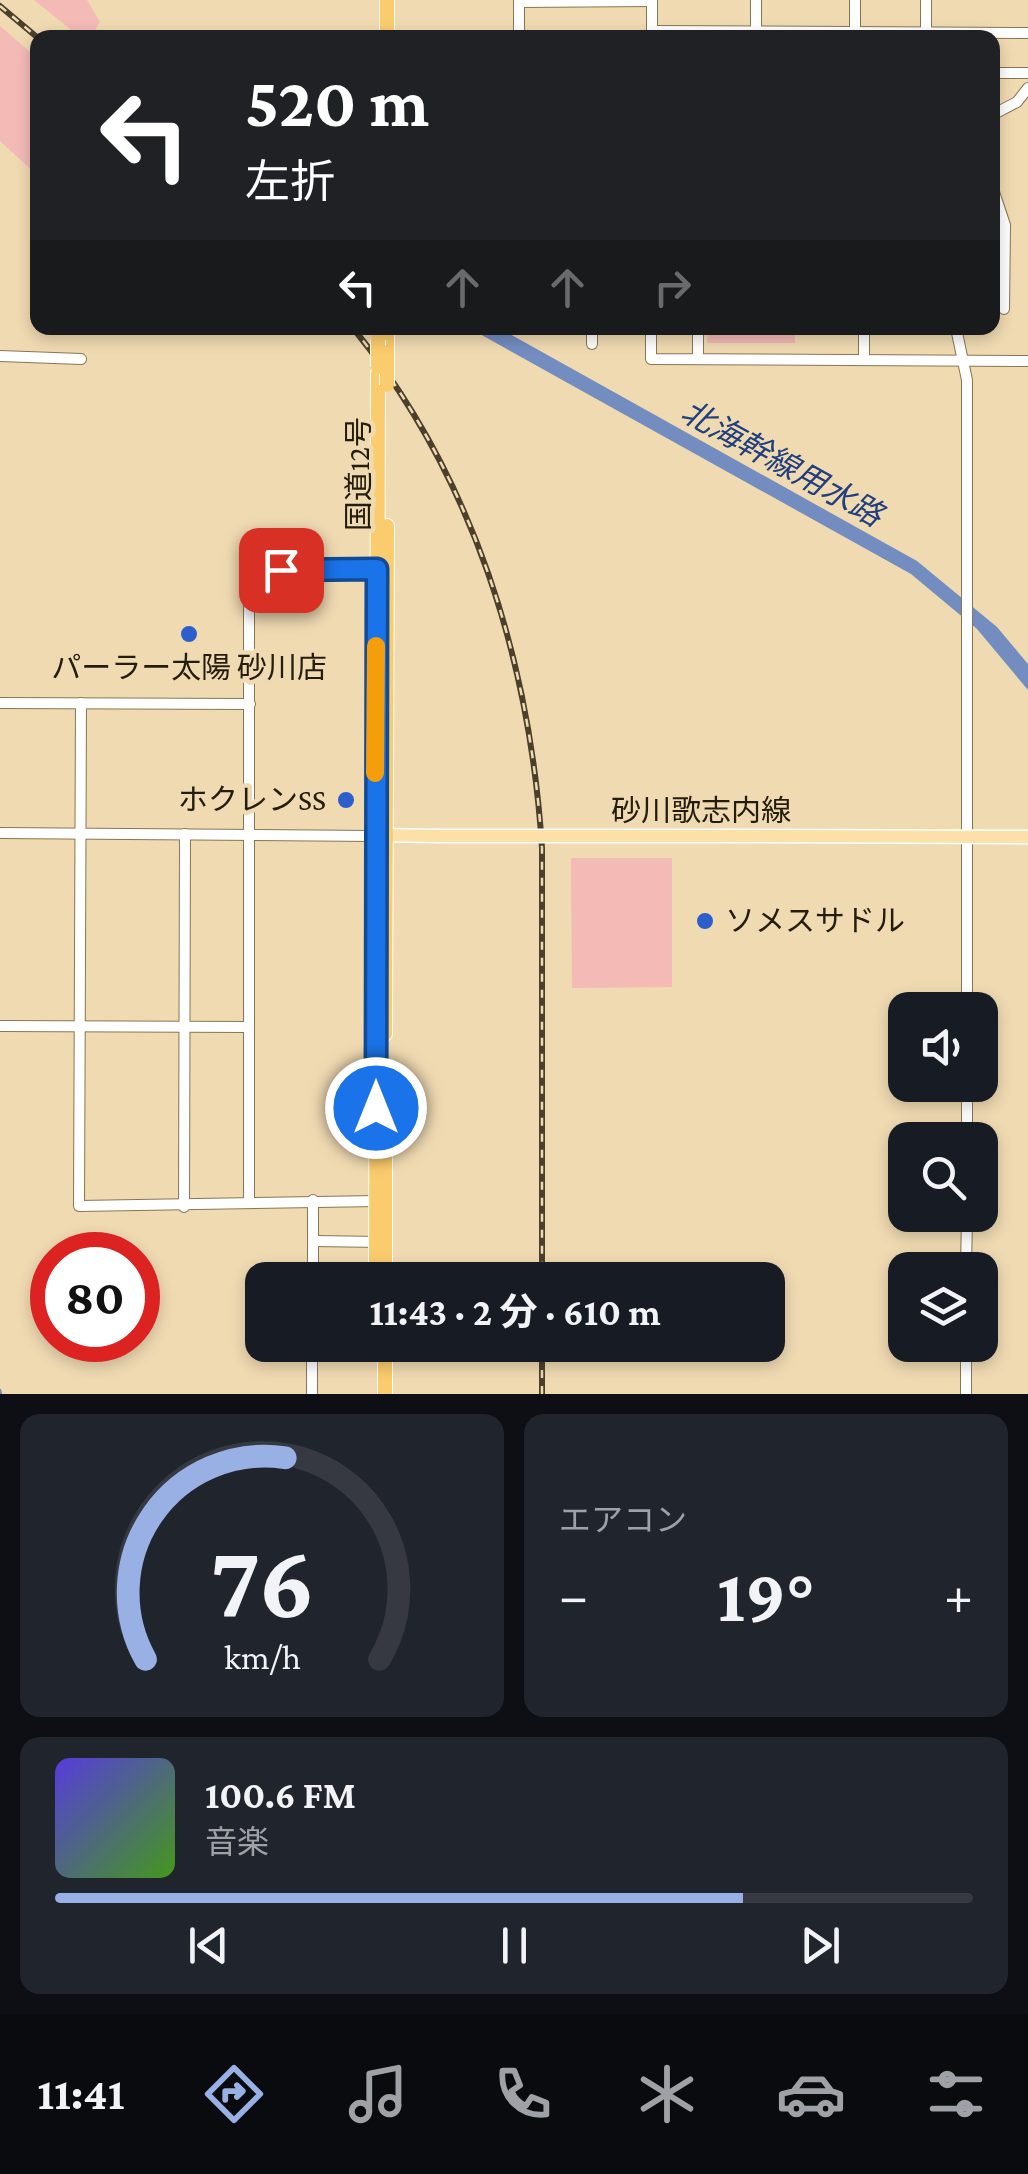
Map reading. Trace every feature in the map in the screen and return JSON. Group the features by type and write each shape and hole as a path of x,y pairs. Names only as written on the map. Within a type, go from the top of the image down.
{"highway":[{"path":"378,0 378,30"},
{"path":"386,30 387,0"},
{"name":"国道12号","path":"378,1262 382,336"},
{"name":"国道12号","path":"381,836 377,569 382,379"},
{"name":"国道12号","path":"380,1242 383,1262"},
{"path":"376,1362 376,1394"},
{"path":"385,1362 385,1394"}],"main road":[{"name":"砂川歌志内線","path":"381,836 1028,836"}],"street":[{"path":"520,30 520,1 652,0 652,30"},
{"path":"756,0 756,30"},
{"path":"855,0 855,30"},
{"path":"926,0 926,30"},
{"path":"1000,33 1028,32"},
{"path":"1000,73 1028,73"},
{"path":"1000,111 1018,102 1028,88"},
{"path":"1000,202 1000,236"},
{"path":"1000,259 1004,310"},
{"path":"592,335 592,344"},
{"path":"651,335 651,359 1028,360"},
{"path":"698,335 698,359"},
{"path":"864,335 864,360"},
{"path":"958,335 965,360 967,992"},
{"path":"0,356 80,359"},
{"path":"249,1202 250,570 377,569"},
{"path":"81,702 79,1206 380,1201"},
{"path":"0,703 250,704"},
{"path":"0,833 381,836"},
{"path":"184,1207 185,834"},
{"path":"0,1026 249,1027"},
{"path":"312,1200 312,1262"},
{"path":"312,1242 380,1242"},
{"path":"312,1362 312,1394"},
{"path":"966,1362 966,1394"}],"shaded area":[{"path":"34,0 87,0 100,22 95,30 71,30"},
{"path":"0,26 30,52 30,169 0,141"},
{"path":"708,335 795,335 795,343 707,343"},
{"path":"571,858 672,858 672,987 572,988"}],"water":[{"path":"482,335 512,335 917,561 997,627 1028,664 1028,690 977,629 911,574"}],"waterway":[{"path":"0,1390 1,1394"}],"railway":[{"path":"0,6 30,31"},
{"path":"358,335 395,385 462,508 509,640 524,708 542,848 542,1262"},
{"path":"542,1362 542,1394"}],"slow traffic":[{"path":"375,773 376,646"}],"place":[{"name":"パーラー太陽 砂川店","path":"189,634"},
{"name":"ホクレンSS","path":"346,800"},
{"name":"ソメスサドル","path":"705,921"}],"route":[{"path":"281,570 377,569 376,1108"}],"water label":[{"name":"北海幹線用水路","path":"782,463"}]}
